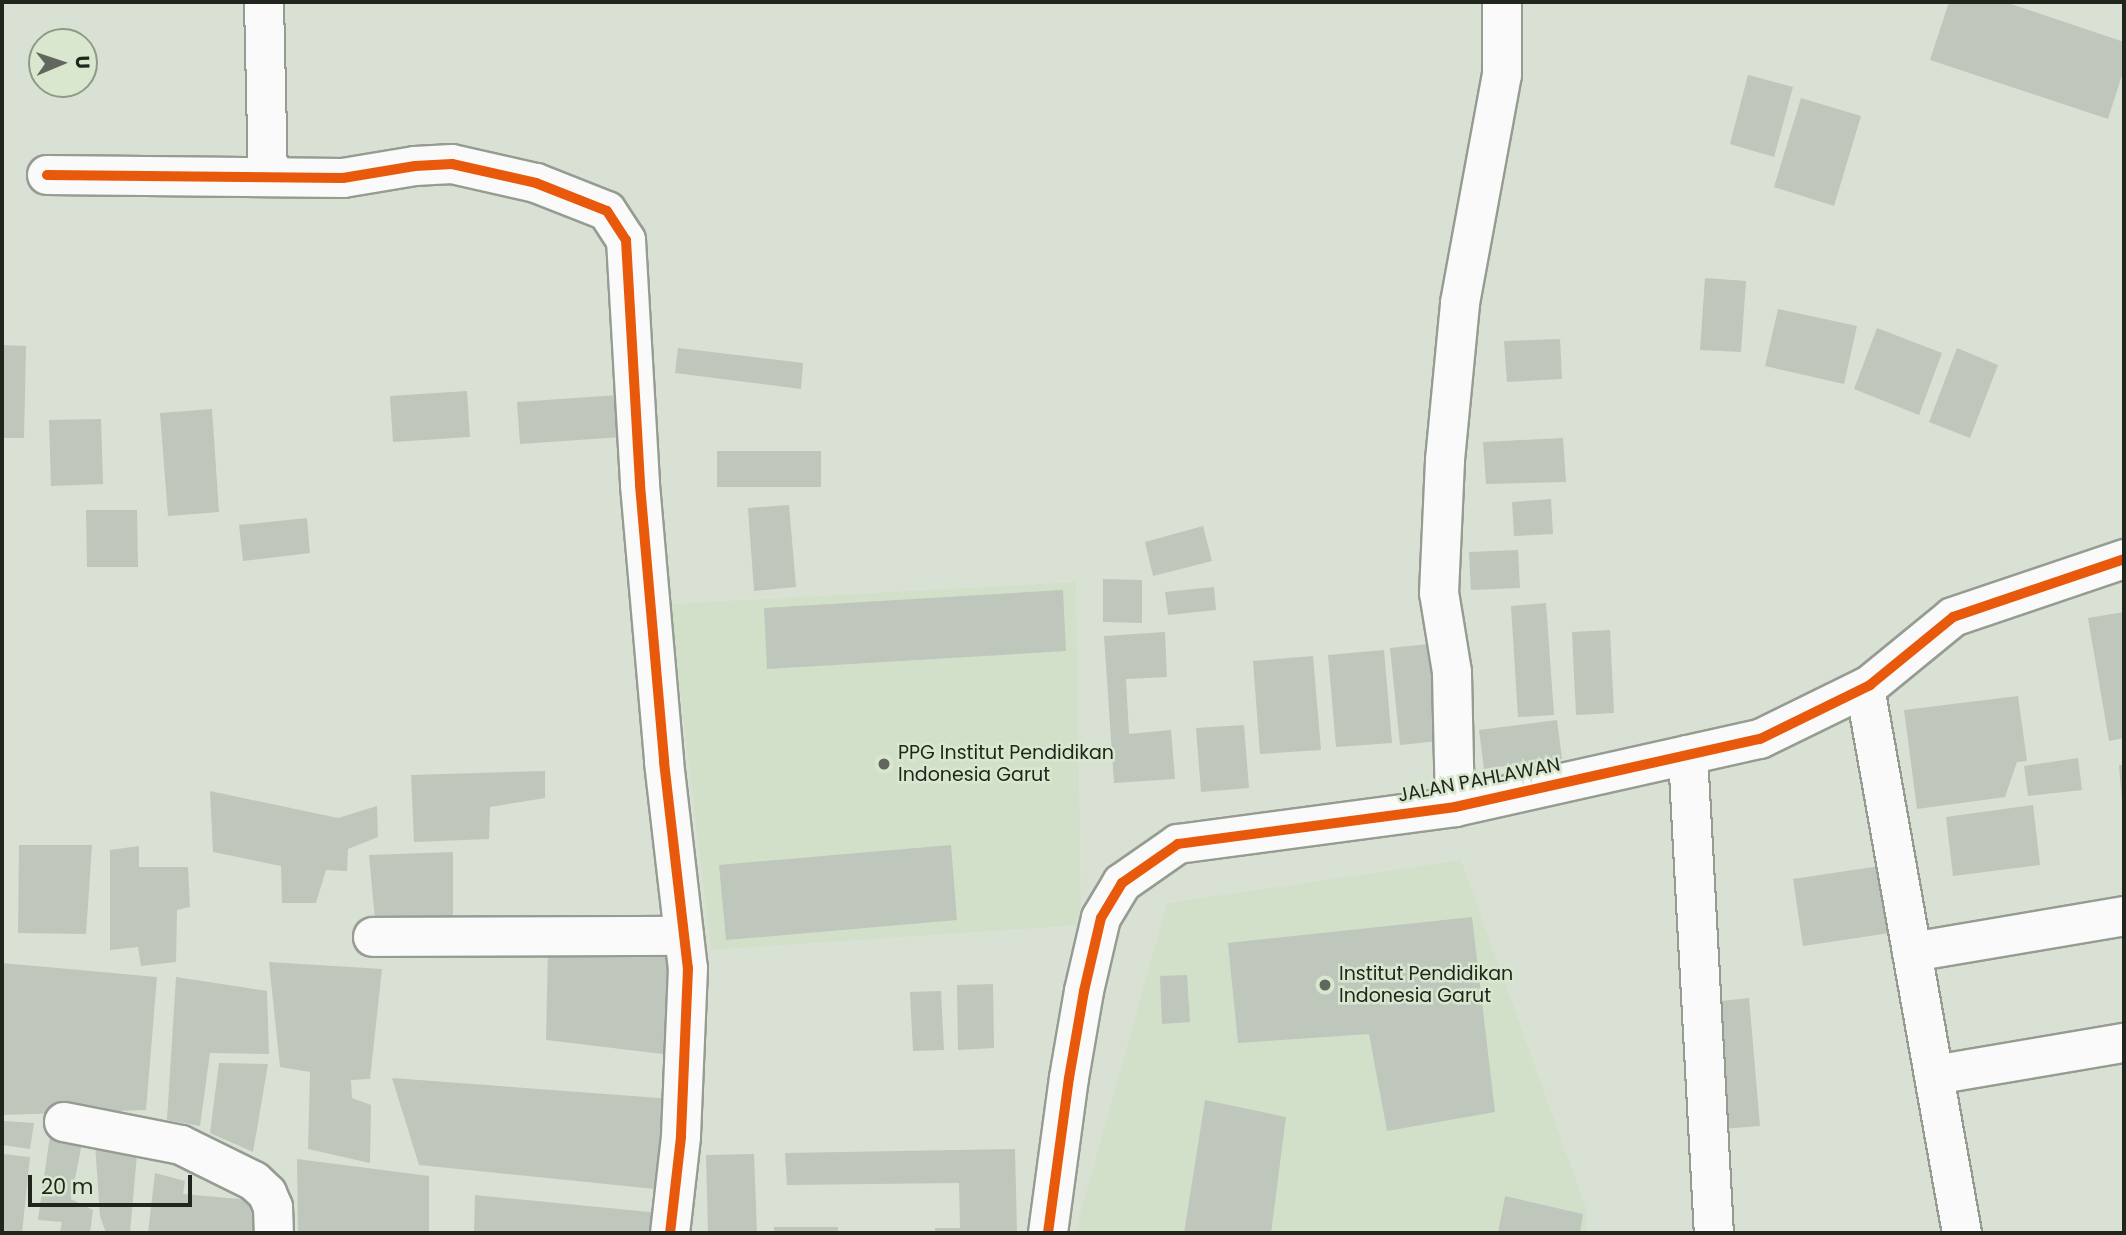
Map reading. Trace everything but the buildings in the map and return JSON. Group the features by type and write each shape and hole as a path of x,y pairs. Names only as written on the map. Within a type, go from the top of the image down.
{"street":[{"path":"264,2 268,177"},
{"path":"1455,807 1452,672 1439,593 1445,460 1460,303 1502,75 1502,2"},
{"path":"47,175 343,178 452,164 536,183 607,211 626,240 640,485 664,762 688,968 681,1137 670,1233"},
{"name":"JALAN PAHLAWAN","path":"1048,1233 1084,991 1101,918 1122,883 1178,844 1455,807 1760,739 1865,688 1953,617 2124,559"},
{"path":"1865,688 1962,1233"},
{"path":"1688,755 1713,1233"},
{"path":"1912,952 2124,916"},
{"path":"373,937 684,936"},
{"path":"1934,1074 2124,1043"},
{"path":"64,1122 181,1145 254,1181 267,1194 274,1207 274,1233"}],"shaded area":[{"name":"PPG Institut Pendidikan Indonesia Garut","path":"1076,582 1081,925 711,950 670,604"},
{"name":"Institut Pendidikan Indonesia Garut","path":"1461,860 1588,1214 1586,1233 1075,1233 1167,903"}],"cycle path":[{"path":"47,175 343,178 415,166 452,164 536,183 607,211 626,240 640,485 664,762 688,968 681,1137 670,1233"},
{"path":"1048,1233 1069,1078 1084,991 1101,918 1122,883 1178,844 1455,807 1760,739 1870,685 1953,617 2124,559"}],"place":[{"name":"PPG Institut Pendidikan Indonesia Garut","path":"884,764"},
{"name":"Institut Pendidikan Indonesia Garut","path":"1325,985"}]}
